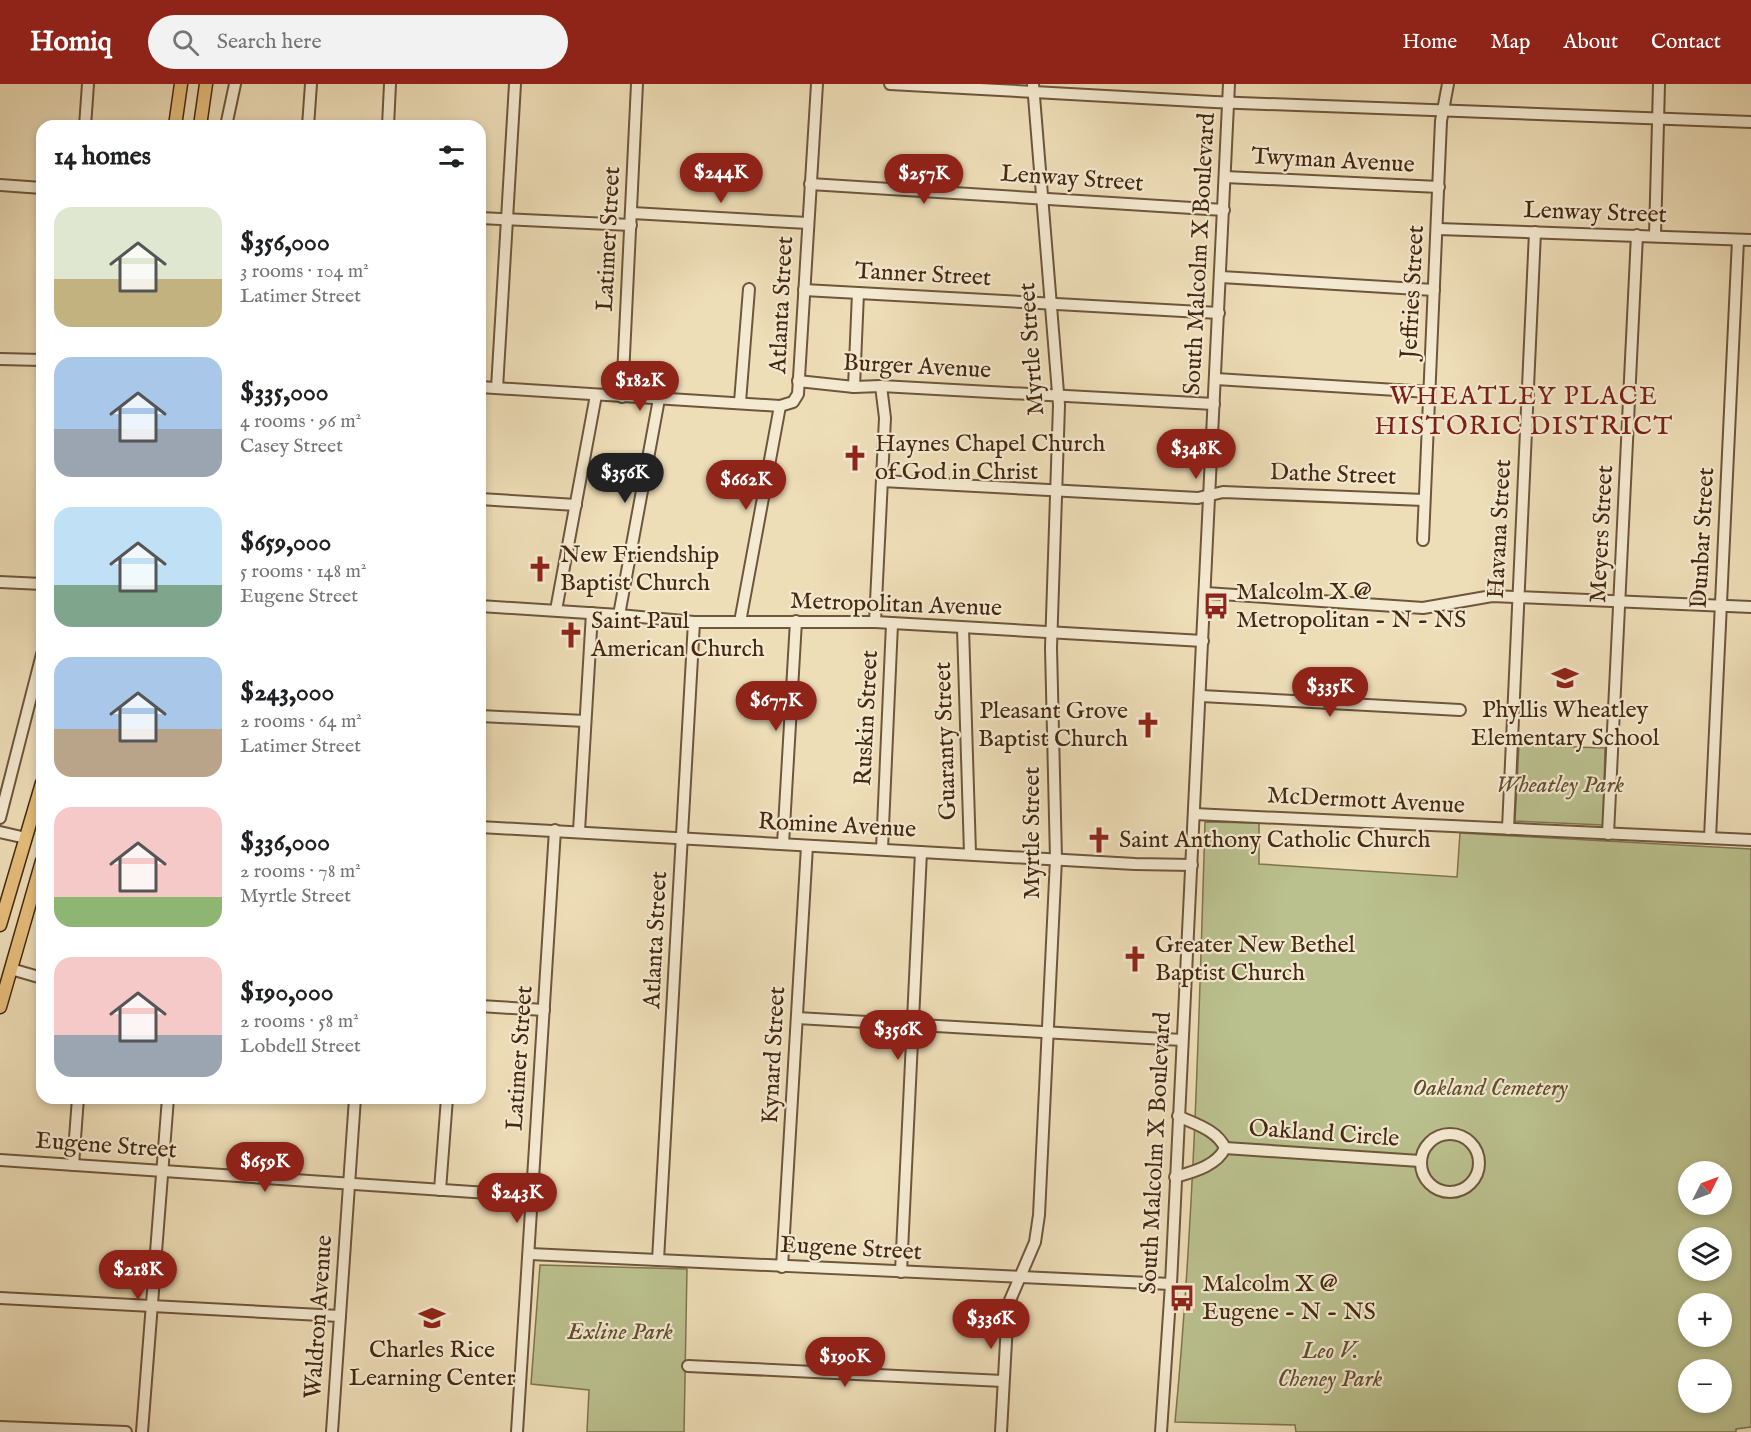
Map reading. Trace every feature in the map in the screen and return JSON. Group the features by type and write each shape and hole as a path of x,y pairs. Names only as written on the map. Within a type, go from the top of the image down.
{"main road":[{"path":"176,120 181,84"},
{"path":"201,120 206,84"},
{"path":"0,925 36,804"},
{"path":"0,1007 36,882"}],"street":[{"path":"85,120 88,84"},
{"path":"227,120 235,84"},
{"path":"308,120 311,84"},
{"path":"388,120 390,84"},
{"path":"497,388 515,84"},
{"name":"Latimer Street","path":"622,396 638,84"},
{"name":"Atlanta Street","path":"740,622 780,406 793,402 798,394 817,84"},
{"path":"890,84 1033,88 1229,102 1444,109 1519,115 1751,122"},
{"name":"South Malcolm X Boulevard","path":"1161,1432 1171,1284 1201,696 1229,84"},
{"name":"Jeffries Street","path":"1423,540 1441,121 1448,84"},
{"path":"1655,236 1659,84"},
{"name":"Myrtle Street","path":"1001,1432 1008,1305 1035,1242 1039,1215 1056,859 1051,633 1058,490 1058,395 1040,197 1033,88"},
{"name":"Twyman Avenue","path":"1225,177 1439,187"},
{"name":"Lenway Street","path":"810,184 1224,210"},
{"path":"0,186 36,188"},
{"path":"632,213 808,223"},
{"path":"486,218 631,225"},
{"name":"Lenway Street","path":"1438,229 1751,240"},
{"name":"Havana Street","path":"1508,829 1535,232"},
{"name":"Meyers Street","path":"1608,834 1637,235"},
{"name":"Dunbar Street","path":"1710,838 1738,240"},
{"path":"1221,278 1434,290"},
{"path":"740,402 749,289"},
{"name":"Tanner Street","path":"804,290 1219,313"},
{"path":"854,387 858,293"},
{"path":"0,359 36,360"},
{"path":"1216,379 1429,392"},
{"name":"Burger Avenue","path":"798,381 854,387 881,386 1214,404"},
{"name":"Ruskin Street","path":"875,622 885,418 881,386"},
{"path":"486,387 780,406"},
{"path":"556,610 596,395"},
{"path":"619,615 659,399"},
{"name":"Dathe Street","path":"882,481 1198,498 1223,492 1424,500"},
{"path":"486,499 576,505"},
{"path":"0,582 36,584"},
{"path":"1206,593 1423,608 1492,596 1751,607"},
{"name":"Metropolitan Avenue","path":"486,606 694,622 875,622 1203,641"},
{"path":"579,831 592,613"},
{"path":"783,844 796,621"},
{"name":"Atlanta Street","path":"658,1260 694,622"},
{"name":"Ruskin Street","path":"882,849 892,624"},
{"name":"Guaranty Street","path":"963,628 970,853"},
{"path":"0,818 36,677"},
{"path":"1201,696 1460,710"},
{"path":"486,716 585,721"},
{"name":"McDermott Avenue","path":"1194,814 1751,840"},
{"name":"Romine Avenue","path":"486,827 1192,865"},
{"name":"Latimer Street","path":"517,1432 555,830"},
{"path":"0,832 26,838"},
{"name":"Kynard Street","path":"782,1267 807,846"},
{"path":"901,1272 921,852"},
{"path":"11,969 36,976"},
{"path":"486,1006 544,1010"},
{"path":"797,1018 1182,1040"},
{"path":"73,1165 78,1104"},
{"path":"142,1432 168,1104"},
{"name":"Waldron Avenue","path":"332,1432 355,1104"},
{"path":"440,1190 447,1104"},
{"name":"Oakland Circle","path":"1175,1177 1209,1163 1223,1154 1225,1148 1219,1138 1212,1133 1178,1116"},
{"name":"Oakland Circle","path":"1450,1134 1470,1141 1476,1151 1479,1164 1474,1180 1464,1189 1446,1192 1436,1189 1425,1179 1420,1161 1428,1142 1440,1135 1450,1134"},
{"name":"Oakland Circle","path":"1225,1148 1420,1161"},
{"name":"Eugene Street","path":"0,1160 532,1196"},
{"name":"Eugene Street","path":"530,1254 1171,1284"},
{"path":"0,1298 340,1316"},
{"path":"688,1366 1003,1381"},
{"path":"0,1427 126,1432"}],"green space":[{"name":"Wheatley Park","path":"1519,745 1605,748 1603,825 1515,821"},
{"name":"Oakland Cemetery","path":"1205,822 1259,823 1259,864 1457,877 1460,833 1751,849 1751,1427 1736,1429 1736,1432 1296,1432 1295,1425 1175,1422 1187,1272 1198,1047"},
{"name":"Exline Park","path":"540,1265 687,1269 684,1432 587,1432 589,1390 531,1384"}],"place":[{"name":"Haynes Chapel Church of God in Christ","path":"855,458"},
{"name":"New Friendship Baptist Church","path":"540,569"},
{"name":"Malcolm X @ Metropolitan - N - NS","path":"1216,606"},
{"name":"Saint Paul American Church","path":"571,635"},
{"name":"Phyllis Wheatley Elementary School","path":"1565,678"},
{"name":"Pleasant Grove Baptist Church","path":"1148,725"},
{"name":"Saint Anthony Catholic Church","path":"1099,840"},
{"name":"Greater New Bethel Baptist Church","path":"1135,959"},
{"name":"Malcolm X @ Eugene - N - NS","path":"1182,1298"},
{"name":"Charles Rice Learning Center","path":"432,1318"}],"district":[{"name":"WHEATLEY PLACE HISTORIC DISTRICT","path":"1524,411"}],"park label":[{"name":"Leo V. Cheney Park","path":"1330,1365"}]}
